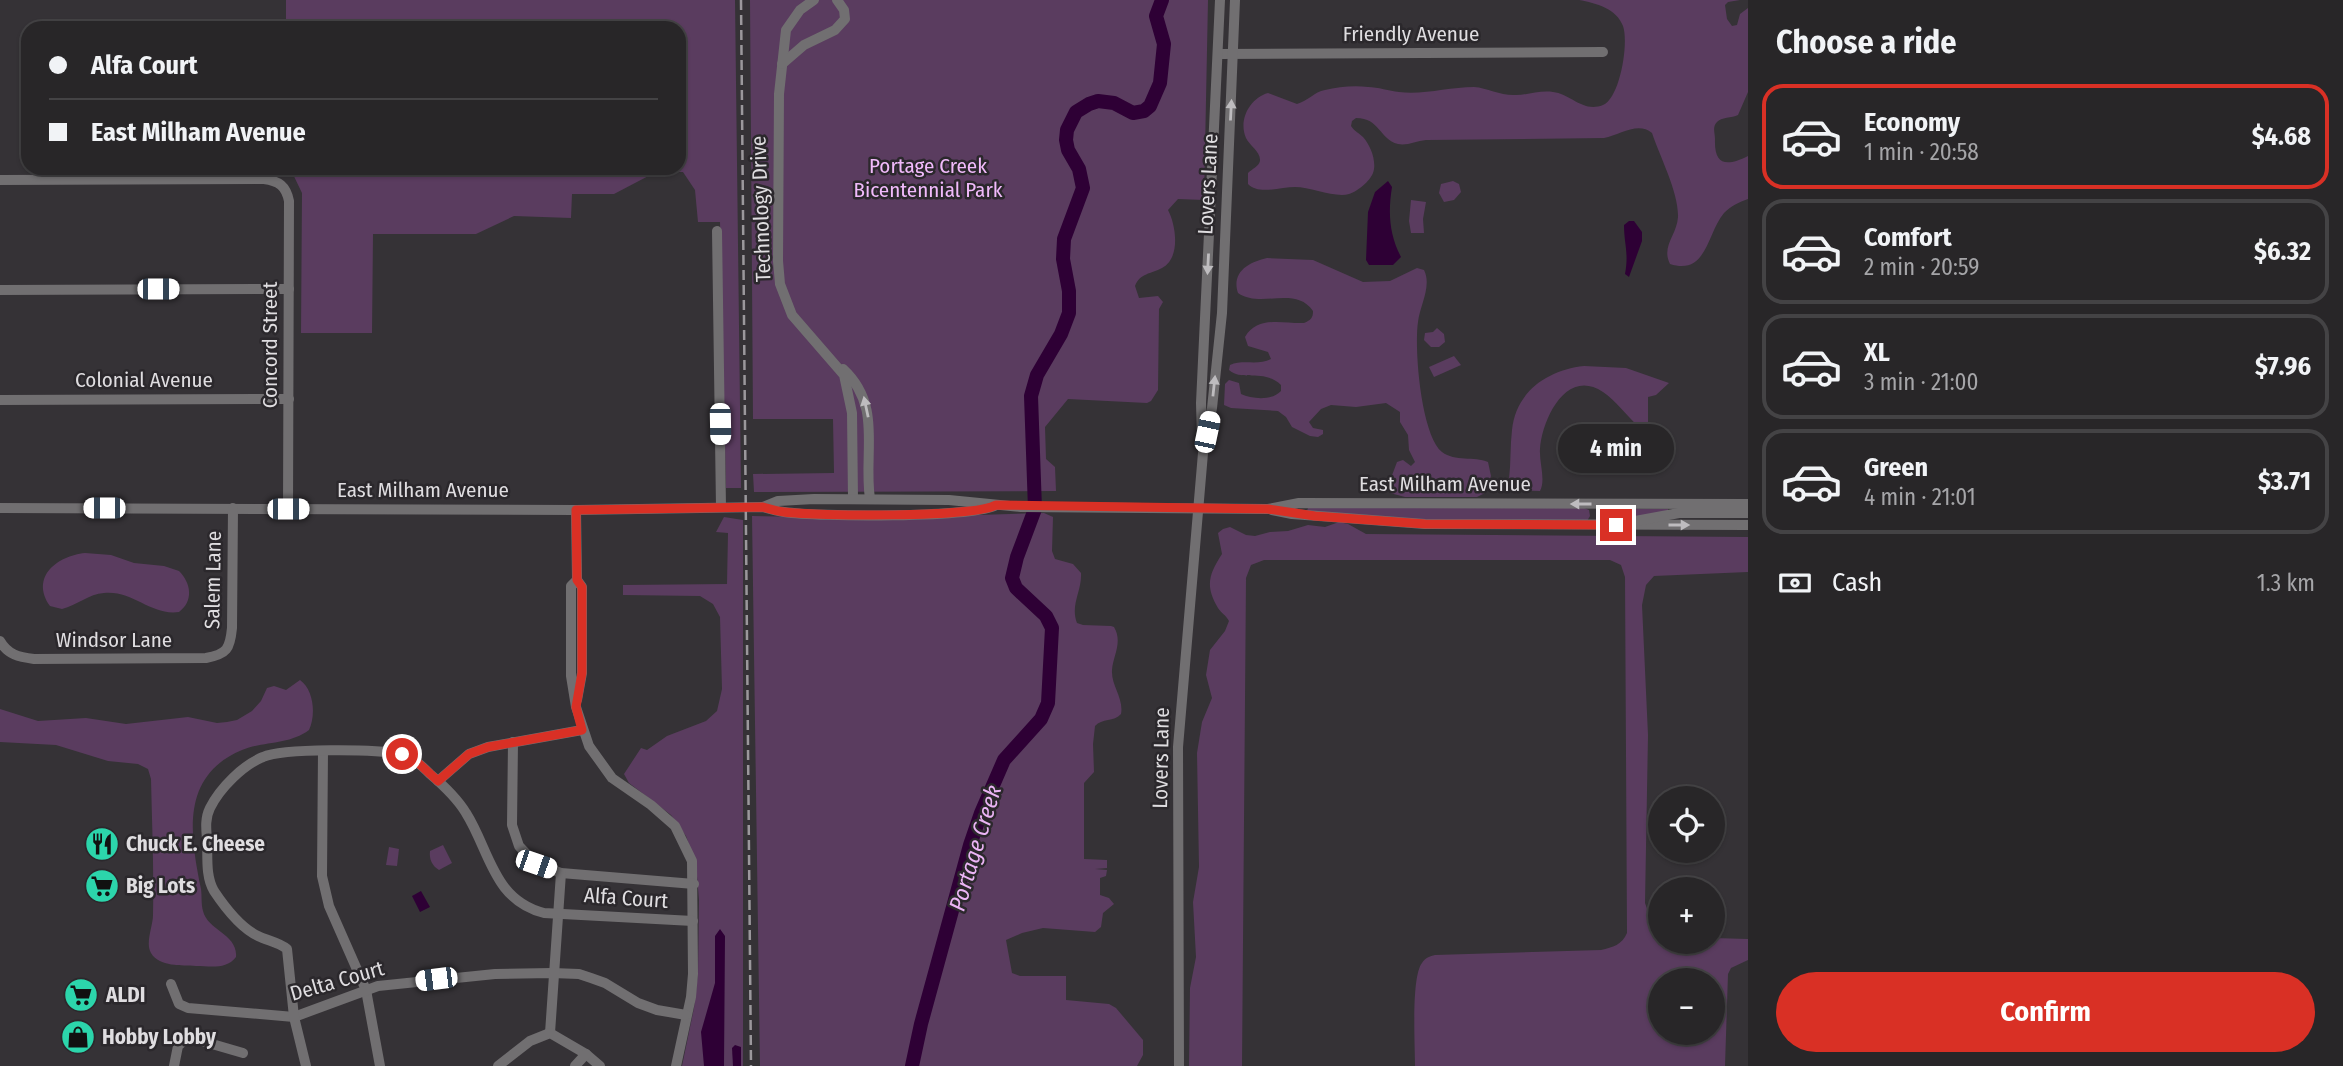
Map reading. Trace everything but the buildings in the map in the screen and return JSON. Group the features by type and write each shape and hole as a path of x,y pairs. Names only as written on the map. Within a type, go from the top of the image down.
{"street":[{"name":"Technology Drive","path":"814,0 800,10 786,30 779,94 777,212 780,284 793,315 844,375 849,393 852,434 853,499"},
{"path":"782,64 804,45 835,30 845,19 844,10 837,0"},
{"name":"Lovers Lane","path":"1203,453 1201,403 1220,0"},
{"name":"Lovers Lane","path":"1179,1066 1178,747 1197,507 1203,453 1212,408 1222,313 1235,0"},
{"name":"Friendly Avenue","path":"1219,54 1604,52"},
{"name":"Concord Street","path":"0,180 264,179 281,184 289,201 288,509"},
{"path":"717,231 721,507"},
{"path":"0,290 289,289"},
{"path":"829,357 853,379 863,395 869,433 870,499"},
{"name":"Colonial Avenue","path":"0,400 289,399"},
{"path":"852,434 869,433"},
{"name":"East Milham Avenue","path":"763,507 778,501 949,500 996,505 1268,509 1306,516 1425,524 1748,525"},
{"name":"East Milham Avenue","path":"1268,509 1299,503 1748,504"},
{"path":"1616,525 1679,513 1748,513 1748,504"},
{"name":"East Milham Avenue","path":"0,508 576,510 763,507 785,512 853,514 951,513 989,509 996,505"},
{"name":"Salem Lane","path":"225,652 230,643 232,628 233,508"},
{"path":"576,510 577,580 582,587 582,673 576,707 582,730 596,759 612,778 675,825 692,861 694,884 691,997 676,1066"},
{"name":"Windsor Lane","path":"2,645 15,656 34,659 206,658 225,652"},
{"path":"438,781 469,754 488,747 582,730"},
{"name":"Alfa Court","path":"513,742 512,825 523,852 536,864 561,873 694,884"},
{"path":"323,751 321,859 325,891 366,990 380,1066"},
{"name":"Alfa Court","path":"294,1017 287,949 257,936 246,927 210,884 206,821 210,808 220,793 252,762 271,754 323,751 402,754 416,761 466,812 489,863 507,891 523,906 544,913 693,921"},
{"path":"550,1032 552,972 561,873"},
{"name":"Delta Court","path":"171,984 179,1004 188,1008 294,1017 378,986 436,979 552,972 579,974 605,983 638,1003 657,1010 686,1015"},
{"path":"294,1017 306,1066"},
{"path":"550,1032 600,1066"},
{"path":"498,1066 530,1041 550,1032"},
{"path":"174,1066 178,1046 188,1037 243,1053"},
{"path":"575,1066 586,1054"}],"green space":[{"path":"286,0 735,0 741,488 726,488 720,222 698,222 695,190 685,175 686,21 286,21"},
{"name":"Portage Creek Bicentennial Park","path":"750,0 1208,0 1204,200 1178,199 1168,210 1175,232 1172,257 1162,268 1146,274 1135,286 1139,298 1158,296 1163,302 1159,309 1158,390 1147,403 1068,399 1045,427 1046,459 1055,467 1056,491 754,492 753,474 834,473 833,419 753,419"},
{"path":"1579,0 1740,0 1725,5 1727,19 1732,26 1737,25 1740,14 1748,8 1748,92 1738,115 1719,120 1714,130 1719,159 1733,162 1748,156 1748,199 1735,204 1724,213 1705,250 1692,264 1670,264 1668,246 1678,217 1675,197 1652,133 1641,128 1604,138 1426,140 1398,144 1387,138 1370,121 1356,118 1351,126 1369,145 1374,169 1366,183 1356,191 1337,195 1295,187 1258,189 1248,184 1248,173 1260,161 1259,155 1246,138 1245,117 1251,105 1268,93 1297,104 1321,91 1335,88 1372,87 1408,93 1474,87 1510,95 1553,92 1589,107 1603,105 1614,92 1622,69 1625,34 1620,20 1611,11"},
{"path":"293,175 650,175 614,194 572,194 571,218 514,216 476,234 373,234 372,333 301,333 302,193"},
{"path":"1453,181 1459,184 1461,192 1454,200 1444,202 1439,193 1441,184"},
{"path":"1411,200 1426,202 1424,233 1411,233"},
{"path":"1267,258 1313,260 1363,282 1390,281 1417,268 1424,270 1427,282 1418,322 1417,351 1424,410 1435,443 1442,452 1459,458 1488,462 1491,476 1485,493 1477,497 1405,497 1390,493 1391,478 1397,462 1403,460 1411,466 1415,462 1409,450 1408,435 1400,422 1400,412 1386,403 1356,407 1331,405 1321,409 1309,422 1313,428 1323,430 1323,434 1318,437 1292,427 1278,411 1231,408 1224,405 1225,384 1229,380 1239,383 1241,394 1251,397 1267,398 1281,391 1281,385 1267,377 1240,375 1229,370 1230,365 1235,363 1271,359 1268,352 1248,346 1245,337 1250,330 1264,323 1304,323 1313,315 1306,303 1297,299 1257,299 1238,293 1237,279 1243,269"},
{"path":"1437,328 1444,334 1445,342 1439,347 1431,347 1424,340 1425,333 1433,332"},
{"path":"1454,356 1461,365 1434,377 1429,367"},
{"path":"1584,366 1626,368 1669,383 1656,395 1648,397 1648,426 1643,432 1638,430 1638,426 1603,392 1590,386 1578,386 1567,391 1558,400 1545,424 1540,454 1540,491 1514,490 1509,479 1511,436 1520,404 1536,385 1546,378 1558,372"},
{"path":"1308,508 1584,508 1589,510 1590,516 1587,521 1428,520 1307,511"},
{"path":"1598,509 1668,509 1668,512 1605,521 1598,520"},
{"path":"1044,513 1053,517 1052,551 1055,559 1073,564 1081,573 1075,604 1077,623 1114,627 1118,638 1112,676 1121,703 1121,714 1095,726 1094,772 1084,783 1084,859 1107,860 1107,868 1095,869 1107,870 1106,876 1100,878 1100,895 1109,898 1114,904 1103,913 1101,927 1095,932 1043,928 1006,940 1012,973 1020,976 1066,976 1066,1000 1109,1004 1116,1008 1143,1040 1143,1055 1137,1066 760,1066 752,516 881,518"},
{"path":"724,517 743,520 743,1066 682,1066 698,973 699,900 696,864 686,836 671,815 629,783 624,774 641,748 647,750 667,736 706,721 717,711 722,689 720,617 713,604 700,596 623,595 623,585 727,584 728,533 716,532"},
{"path":"1339,522 1366,534 1748,537 1748,572 1654,576 1646,585 1642,605 1648,735 1645,903 1648,912 1648,954 1725,954 1725,938 1748,939 1748,960 1731,968 1728,974 1725,1066 1415,1066 1416,982 1422,963 1428,958 1435,955 1601,950 1620,943 1627,933 1625,577 1621,565 1610,560 1264,560 1251,565 1246,578 1242,1066 1189,1066 1190,988 1196,957 1193,902 1199,867 1197,753 1202,722 1212,698 1206,675 1210,650 1225,631 1229,621 1218,608 1210,586 1214,567 1222,554 1218,533 1230,527 1246,535 1255,536 1308,525 1325,527"},
{"path":"85,553 111,555 134,563 164,566 179,571 188,586 187,603 179,612 169,612 124,595 104,593 62,609 50,606 43,586 45,577 56,563"},
{"path":"300,680 311,696 313,717 309,730 285,741 242,750 222,761 208,775 199,791 194,809 194,848 203,911 206,918 232,943 236,957 228,964 218,966 178,965 159,961 149,949 153,881 151,779 148,769 138,764 108,761 56,745 0,742 0,709 38,721 86,718 126,724 188,717 217,723 237,720 252,711 267,688 274,686 286,690"},
{"path":"443,845 452,863 439,870 432,862 430,851"},
{"path":"389,847 399,849 397,866 386,865"}],"shaded area":[{"path":"1388,181 1392,187 1392,231 1401,257 1393,265 1369,265 1366,260 1368,212 1375,192"},
{"path":"1634,221 1642,232 1642,241 1629,277 1625,274 1624,225"},
{"path":"421,891 430,907 420,912 412,896"},
{"path":"720,929 725,936 724,1066 704,1066 701,1032 715,983 715,936"},
{"path":"735,1045 741,1047 741,1066 733,1066 732,1048"}],"waterway":[{"name":"Portage Creek","path":"912,1066 921,1024 981,813 1004,760 1041,719 1048,703 1052,628 1046,616 1016,588 1012,578 1035,509 1031,396 1037,375 1061,334 1069,313 1069,291 1063,259 1064,239 1083,188 1079,169 1068,150 1067,130 1076,112 1098,101 1114,103 1133,113 1144,111 1150,106 1160,83 1164,44 1156,16 1162,0"}],"railway":[{"path":"741,0 751,1066"}],"place":[{"name":"Chuck E. Cheese","path":"102,844"},
{"name":"Big Lots","path":"102,886"},
{"name":"ALDI","path":"81,995"},
{"name":"Hobby Lobby","path":"78,1037"}],"route":[{"path":"402,754 416,761 438,781 469,754 488,747 582,730 576,707 582,673 582,587 577,580 576,510 763,507 785,512 853,514 951,513 989,509 996,505 1197,507 1268,509 1361,521 1425,524 1616,525"}]}
